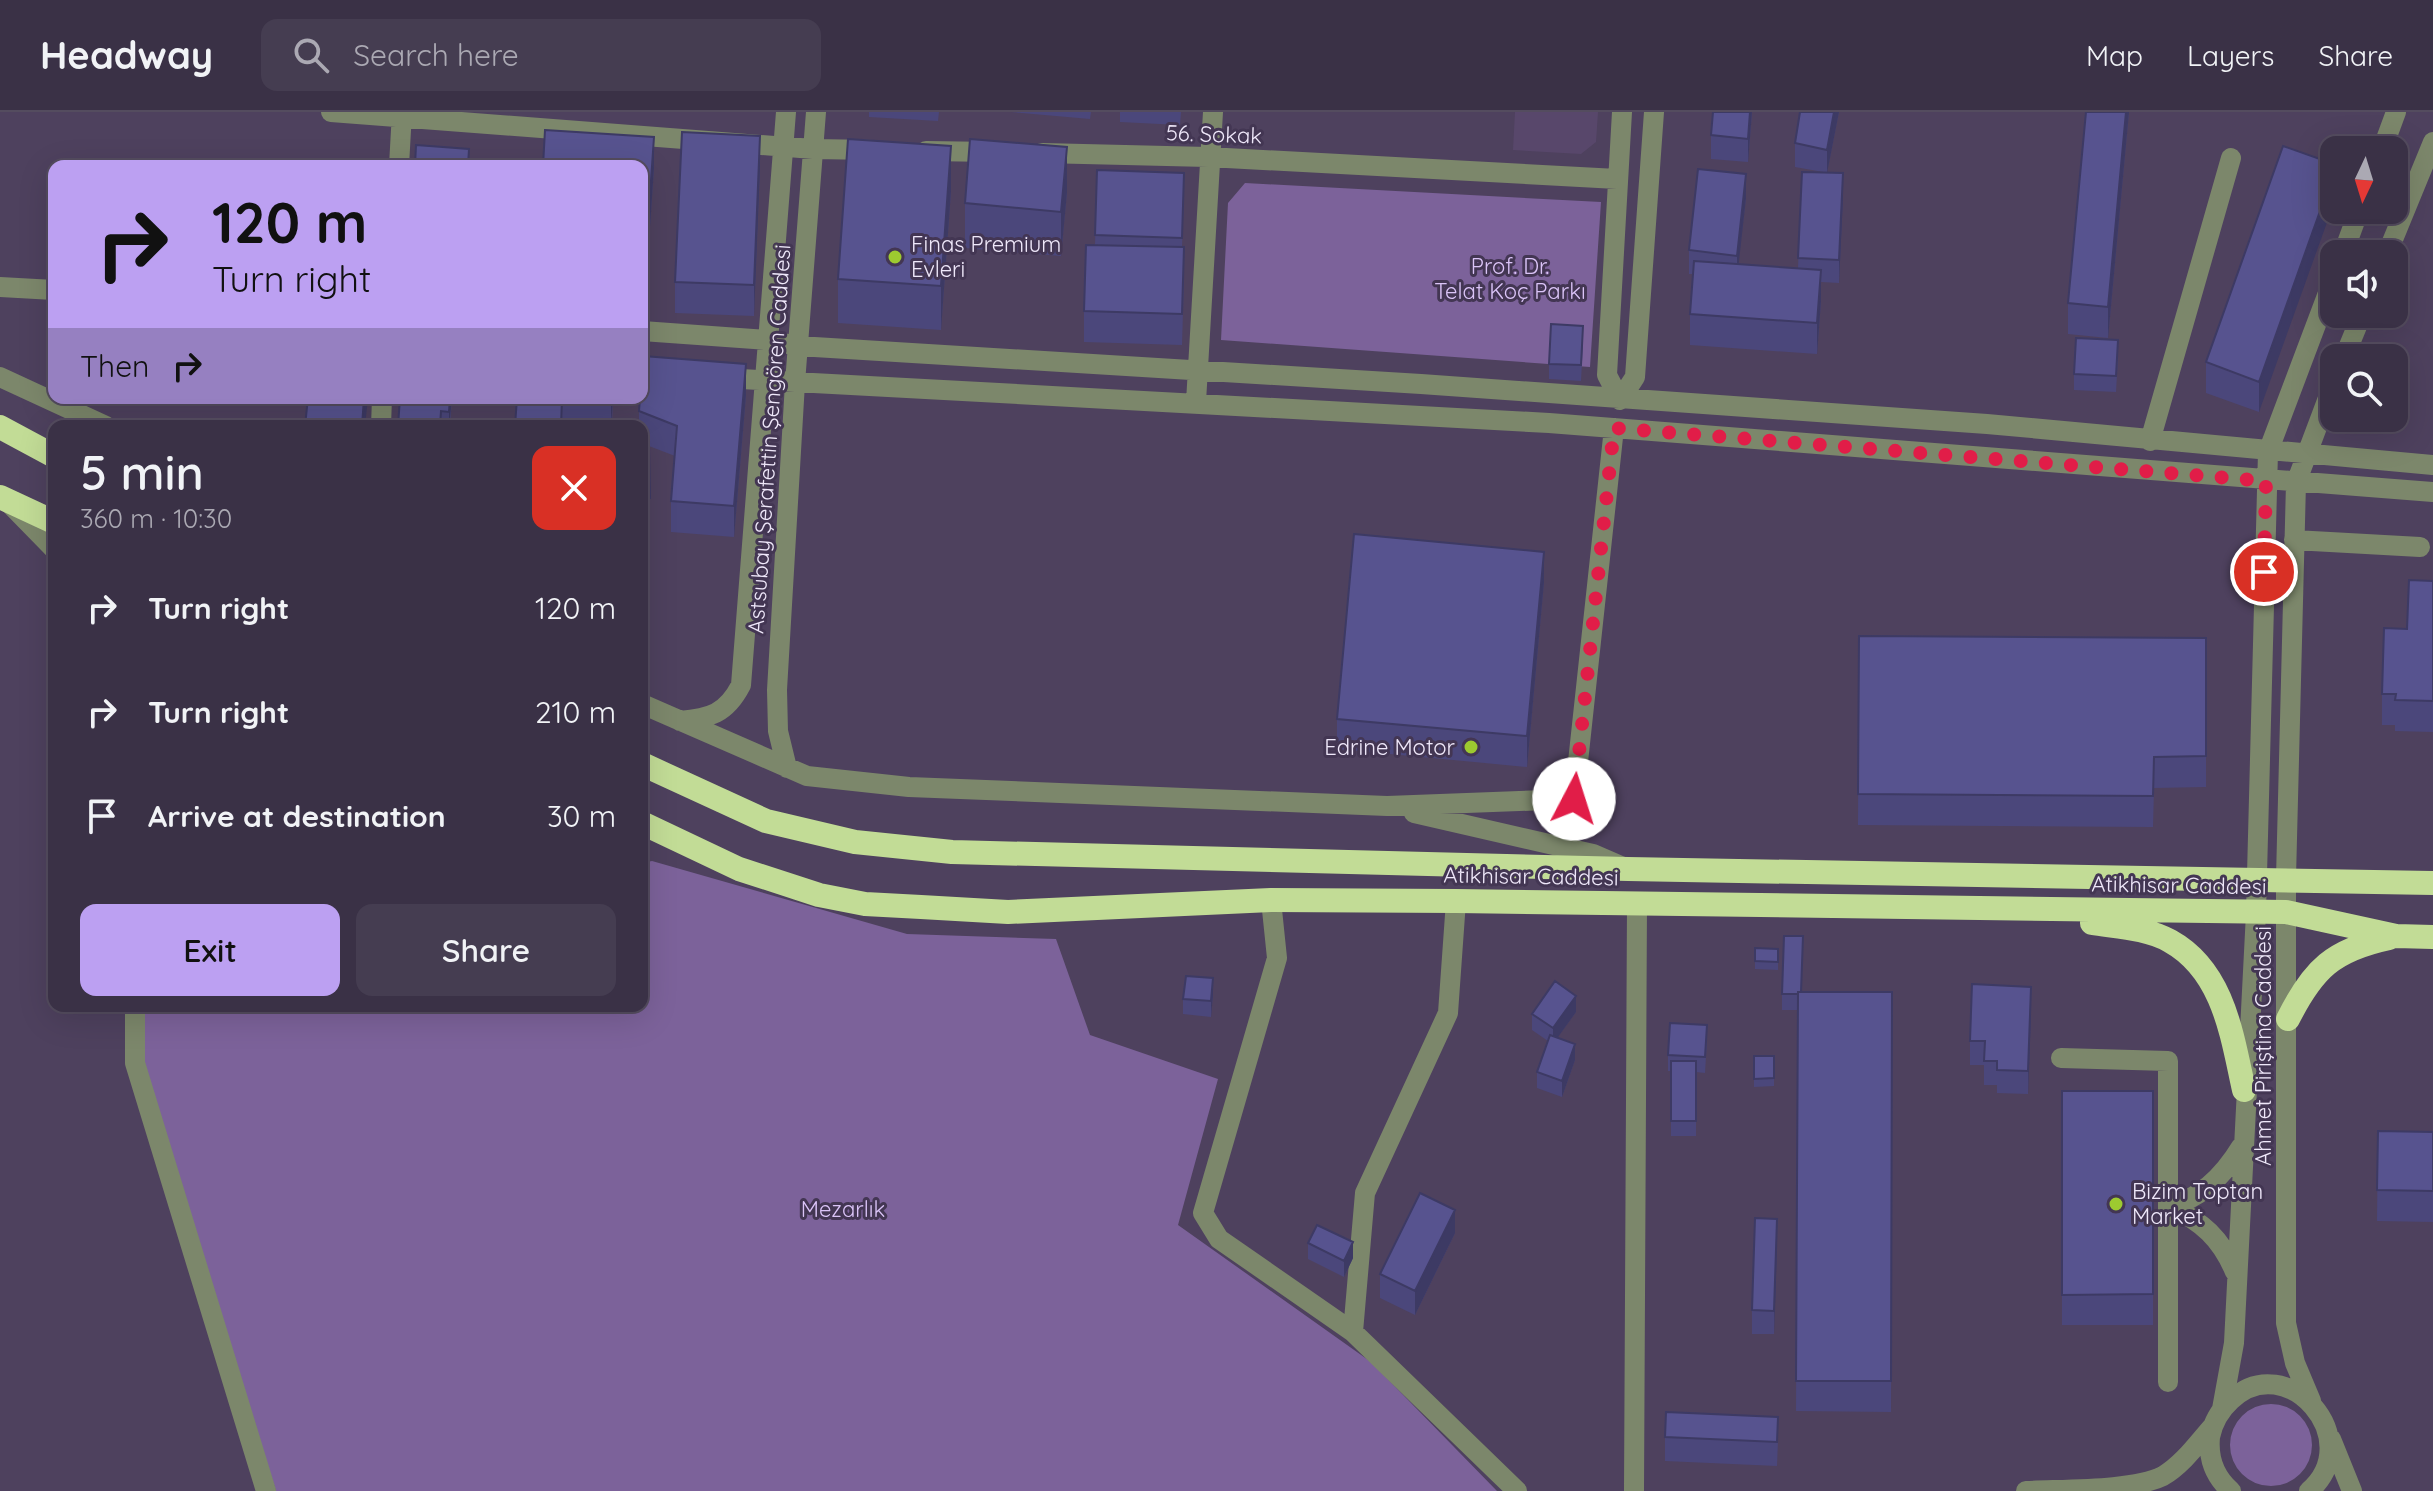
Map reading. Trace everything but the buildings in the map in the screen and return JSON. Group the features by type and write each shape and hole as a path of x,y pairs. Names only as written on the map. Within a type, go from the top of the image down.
{"highway":[{"path":"0,427 48,453"},
{"path":"4,500 48,519"},
{"name":"Atikhisar Caddesi","path":"648,767 766,821 843,839 904,848 1024,855 1628,869 2286,878 2433,883"},
{"name":"Atikhisar Caddesi","path":"648,826 739,869 819,895 865,904 1008,912 1271,900 2286,912 2396,936 2433,937"},
{"path":"1995,909 2139,930 2169,940 2213,983 2229,1022 2244,1090"},
{"path":"2288,1019 2301,994 2324,964 2353,946 2396,936"}],"street":[{"name":"56. Sokak","path":"331,112 402,114 785,144 813,149 1208,157 1617,179"},
{"name":"Astsubay Şerafettin Şengören Caddesi","path":"679,721 717,715 731,703 741,685 768,381 768,340 786,112"},
{"name":"Astsubay Şerafettin Şengören Caddesi","path":"787,768 778,731 777,690 795,383 816,112"},
{"path":"1196,402 1213,112"},
{"path":"1620,400 1607,375 1622,112"},
{"path":"1620,400 1635,377 1654,112"},
{"path":"2387,136 2396,112"},
{"path":"399,160 402,114"},
{"path":"2393,240 2433,142"},
{"path":"2150,441 2231,158"},
{"path":"0,287 48,290"},
{"name":"Ahmet Piriştina Caddesi","path":"2231,1491 2213,1467 2209,1447 2234,1343 2244,1090 2256,913 2268,452 2320,314"},
{"path":"648,331 768,340 798,346 1987,424 2303,456 2433,465"},
{"path":"0,377 48,399"},
{"path":"705,377 1196,402 1614,428 2433,492"},
{"path":"58,404 93,420"},
{"name":"Ahmet Piriştina Caddesi","path":"2320,415 2303,456 2296,483 2286,878 2286,1323 2295,1363 2330,1435"},
{"path":"648,707 807,776 909,787 1387,806 1574,799 1614,428"},
{"path":"4,500 48,543"},
{"path":"2294,540 2420,547"},
{"path":"1387,806 1593,854 1628,869"},
{"path":"1271,900 1277,958 1203,1213 1219,1239 1353,1332 1517,1491"},
{"path":"1353,1332 1365,1193 1448,1013 1456,901"},
{"path":"1634,1491 1637,904"},
{"path":"135,1012 135,1063 266,1491"},
{"path":"2061,1058 2168,1061 2168,1382"},
{"path":"2170,1206 2183,1203 2215,1182 2242,1146"},
{"path":"2170,1206 2211,1231 2226,1250 2237,1275"},
{"path":"2026,1491 2139,1485 2161,1478 2180,1463 2237,1394 2255,1386 2276,1385 2295,1390 2311,1401"},
{"path":"2309,1491 2324,1473 2330,1454 2330,1435"},
{"path":"2330,1435 2352,1491"}],"shaded area":[{"path":"1515,112 1598,112 1596,142 1581,154 1513,150"}],"green space":[{"name":"Prof. Dr. Telat Koç Parkı","path":"1245,183 1601,202 1590,367 1221,340 1228,203"},
{"name":"Mezarlık","path":"648,862 907,934 1056,939 1090,1035 1218,1079 1178,1225 1371,1362 1497,1491 276,1491 143,1076 139,1012 648,1012"},
{"path":"2271,1404 2287,1407 2300,1416 2309,1429 2312,1445 2309,1461 2300,1474 2287,1483 2271,1486 2255,1483 2242,1474 2233,1461 2230,1445 2233,1429 2242,1416 2255,1407"}],"place":[{"name":"Finas Premium Evleri","path":"895,257"},
{"name":"Edrine Motor","path":"1471,747"},
{"name":"Bizim Toptan Market","path":"2116,1204"}],"route":[{"path":"1574,799 1614,428 2266,481 2264,572"}]}
